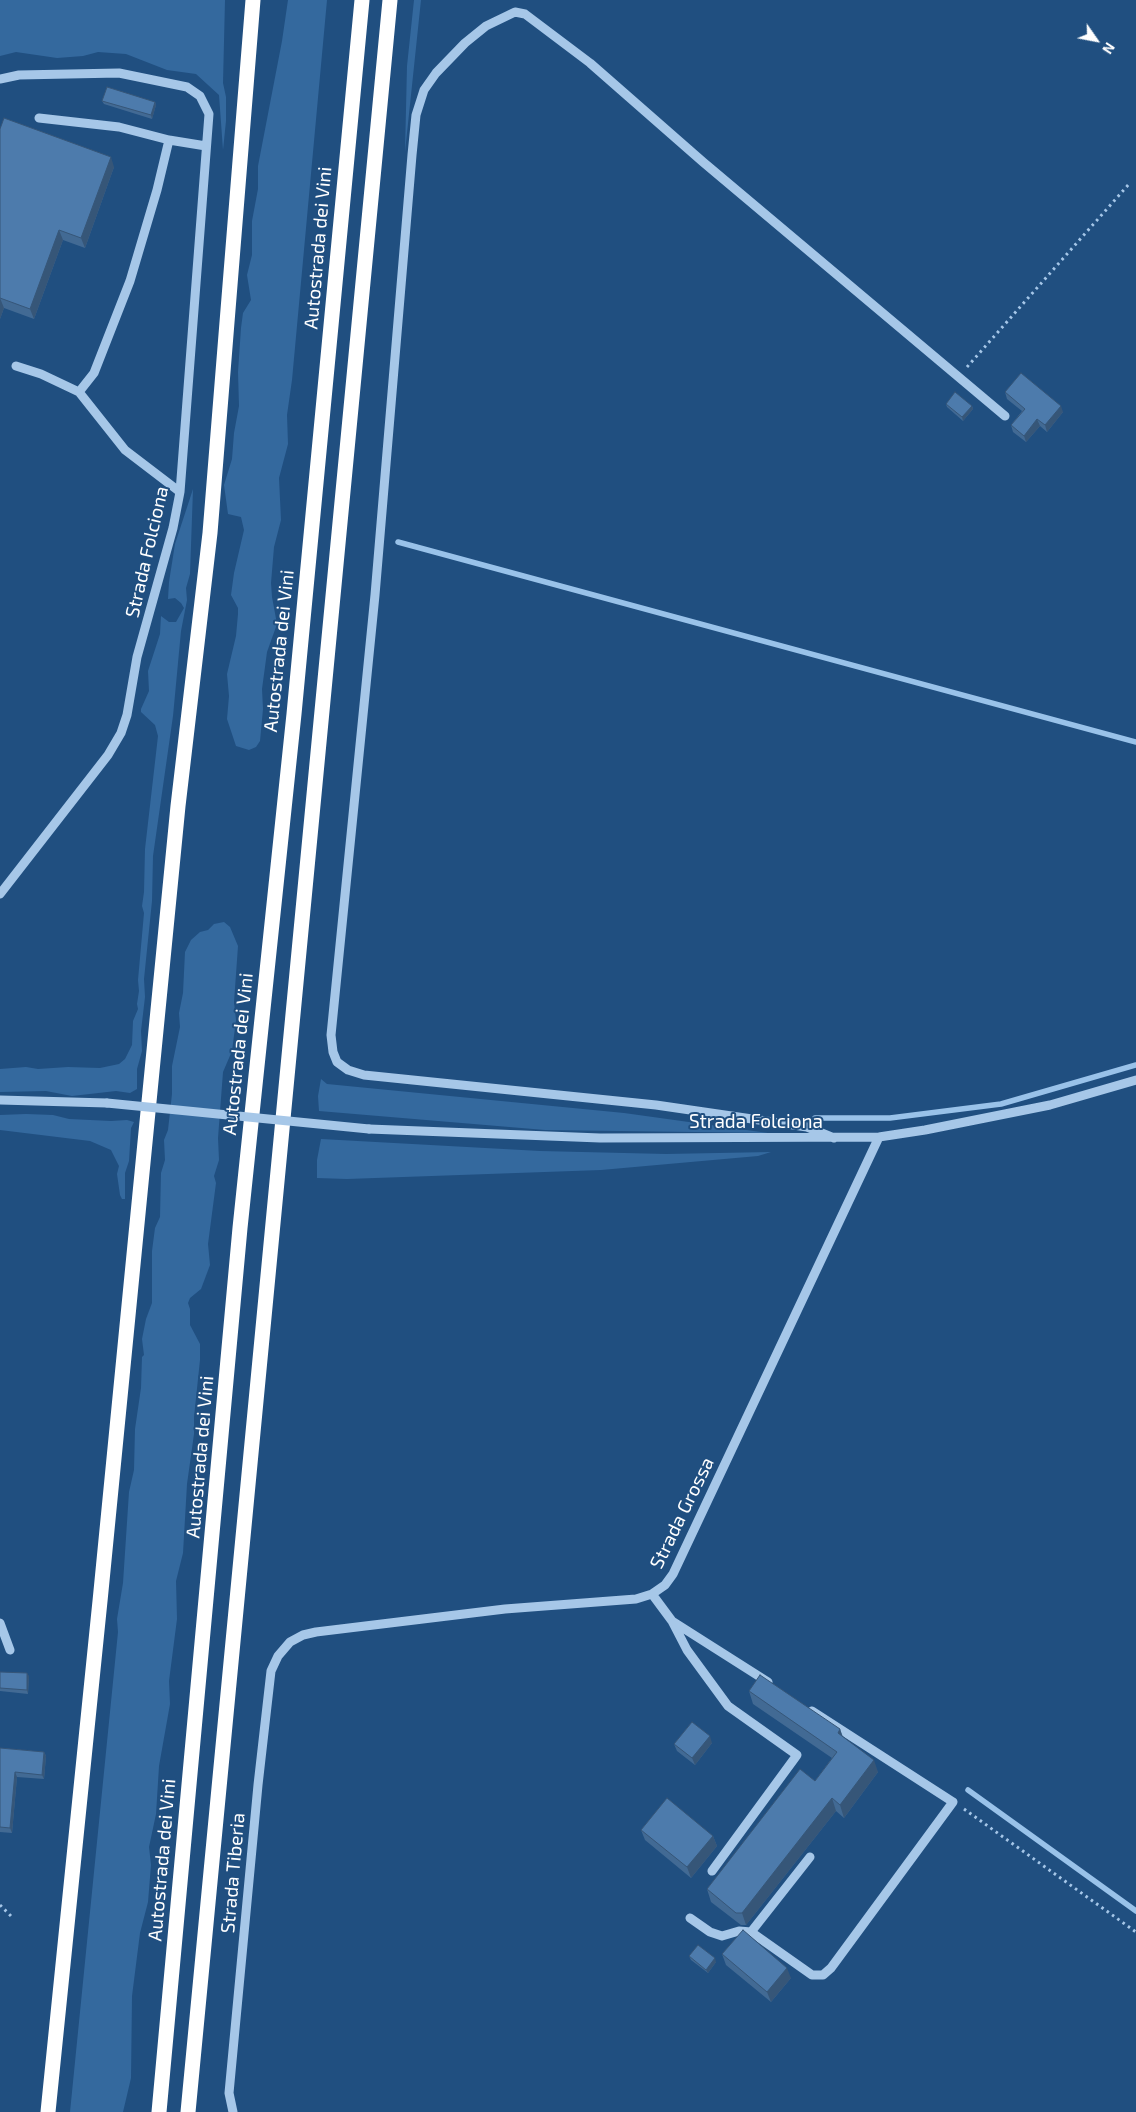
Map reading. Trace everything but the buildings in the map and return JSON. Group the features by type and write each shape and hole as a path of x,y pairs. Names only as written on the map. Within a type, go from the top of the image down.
{"highway":[{"path":"48,2112 178,806 210,533 254,0"},
{"name":"Autostrada dei Vini","path":"159,2112 240,1228 296,694 362,0"},
{"path":"188,2112 390,0"}],"street":[{"path":"834,1138 807,1127 656,1105 364,1075 348,1070 337,1062 332,1052 331,1035 375,595 412,156 416,115 424,90 436,73 465,43 486,26 515,12 525,14 590,63 703,162 1005,416"},
{"name":"Strada Folciona","path":"0,79 19,75 119,73 187,87 200,96 209,114 180,492 173,528 137,658 127,715 121,733 86,785 0,894"},
{"path":"39,118 119,127 169,140 206,146"},
{"path":"79,392 94,373 130,281 157,190 169,140"},
{"path":"16,366 42,374 79,392 125,450 180,492"},
{"name":"Strada Folciona","path":"0,1100 107,1103 369,1129 600,1138 834,1138 879,1136 925,1130 1050,1105 1136,1080"},
{"name":"Strada Grossa","path":"290,1642 303,1635 316,1632 505,1609 636,1599 652,1594 665,1585 673,1574 879,1136"},
{"path":"652,1594 672,1621 687,1650 728,1706 797,1755 712,1871"},
{"path":"672,1621 780,1690"},
{"path":"0,1623 10,1650"},
{"name":"Strada Tiberia","path":"233,2112 229,2093 258,1785 271,1671 278,1656 290,1642"},
{"path":"690,1918 710,1932 722,1936 739,1931 751,1932 812,1975 823,1975 831,1968 953,1802 804,1706"},
{"path":"751,1932 810,1857"}],"path":[{"path":"954,373 964,371 1129,184"},
{"path":"953,1802 1136,1932"},
{"path":"0,1905 11,1916"}],"shaded area":[{"path":"0,0 225,0 223,83 226,97 226,121 223,150 219,95 196,74 167,70 126,54 98,52 83,56 57,58 16,52 0,56"},
{"path":"288,0 327,0 292,380 287,415 288,444 279,478 281,520 274,547 271,583 277,624 267,652 262,689 263,709 260,741 256,747 249,750 236,746 227,719 229,696 227,674 236,636 238,614 238,608 231,595 244,530 241,517 228,514 224,485 232,459 239,406 238,372 243,313 251,300 247,275 252,255 252,221 258,189 258,166"},
{"path":"414,0 421,0 405,152 407,66"},
{"path":"193,489 190,574 186,588 187,600 181,631 173,716 153,856 152,901 141,1031 142,1051 137,1069 137,1089 130,1093 116,1091 72,1096 46,1091 0,1092 0,1069 26,1067 38,1069 68,1067 100,1068 119,1064 125,1059 132,1045 133,1021 138,1009 138,980 144,913 142,906 145,849 158,736 155,725 141,712 141,709 149,691 148,671 160,634 161,616 169,622 176,622 184,608 175,598 168,599 169,582 175,544"},
{"path":"224,922 230,927 238,946 234,1002 236,1020 232,1051 223,1072 218,1138 219,1160 214,1176 216,1183 208,1244 210,1265 201,1289 190,1298 188,1303 190,1325 200,1344 200,1360 194,1434 187,1484 183,1553 176,1581 177,1619 169,1681 170,1704 159,1766 156,1814 149,1847 151,1865 148,1902 140,1933 132,1996 131,2078 123,2112 70,2112 118,1632 117,1619 123,1583 129,1492 134,1470 135,1429 141,1388 142,1357 144,1355 142,1339 152,1303 152,1251 155,1228 160,1217 161,1173 165,1160 164,1140 168,1130 172,1094 172,1066 180,1027 179,1013 183,993 185,952 191,940 200,932 208,930 214,924"},
{"path":"321,1079 327,1084 624,1113 768,1133 545,1130 319,1111 318,1096"},
{"path":"0,1115 53,1115 69,1119 127,1120 134,1122 131,1128 129,1161 125,1173 125,1199 122,1199 120,1195 117,1174 119,1166 111,1150 90,1141 0,1130"},
{"path":"321,1139 540,1151 666,1154 771,1152 758,1156 601,1170 347,1179 317,1178 317,1160"}],"waterway":[{"path":"398,542 1136,742"},
{"path":"815,1118 890,1118 1001,1104 1136,1065"},
{"path":"968,1790 1136,1911"}]}
